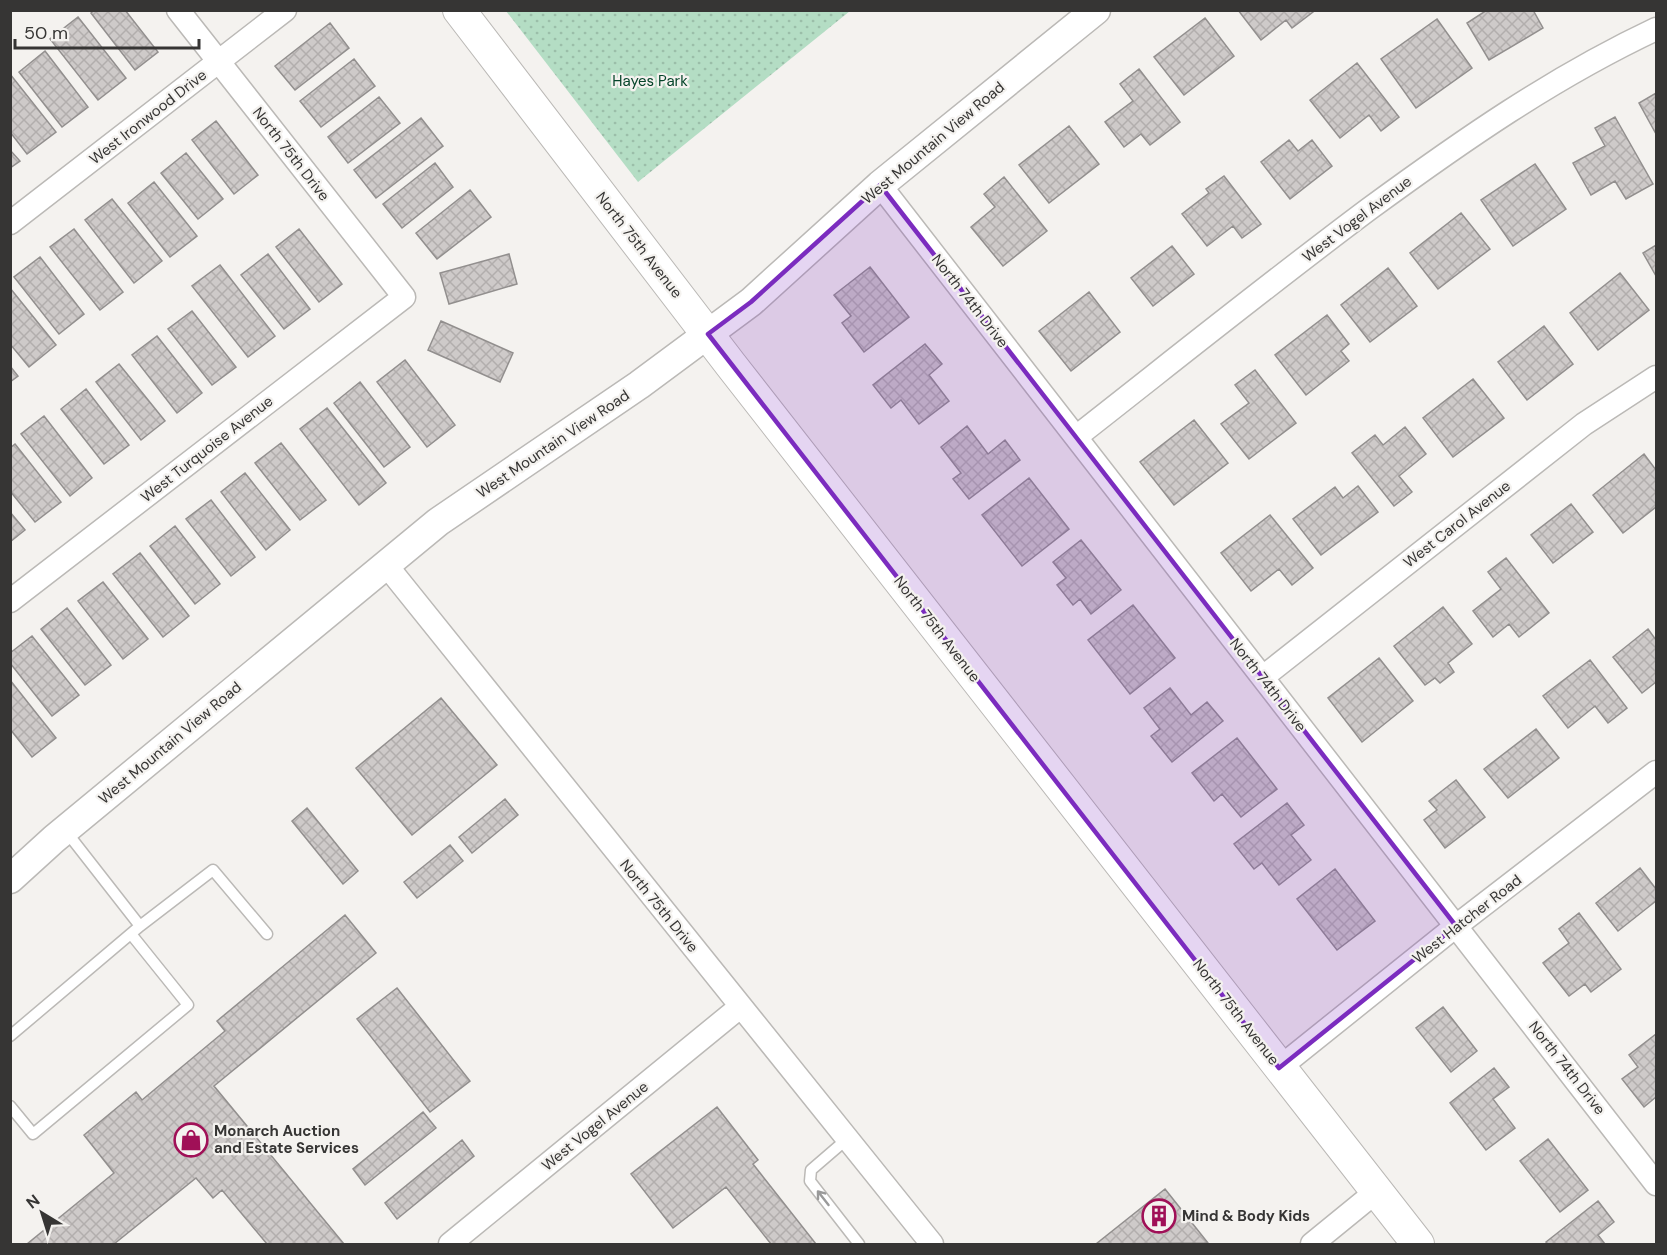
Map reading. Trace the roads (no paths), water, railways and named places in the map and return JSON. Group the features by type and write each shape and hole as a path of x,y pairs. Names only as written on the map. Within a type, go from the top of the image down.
{"main road":[{"name":"North 75th Avenue","path":"459,10 708,334 1418,1245"}],"street":[{"name":"North 75th Drive","path":"178,10 404,297"},
{"name":"West Ironwood Drive","path":"10,223 285,10"},
{"name":"West Mountain View Road","path":"10,879 65,830 438,522 639,385 751,302 880,185 1095,10"},
{"name":"West Vogel Avenue","path":"1076,437 1322,244 1434,162 1523,100 1656,29"},
{"name":"North 74th Drive","path":"880,185 1456,926 1654,1176"},
{"name":"West Turquoise Avenue","path":"10,601 404,297"},
{"name":"West Carol Avenue","path":"1263,677 1584,424 1656,377"},
{"name":"North 75th Drive","path":"387,566 932,1245"},
{"name":"West Hatcher Road","path":"1279,1068 1456,926 1656,771"},
{"name":"West Vogel Avenue","path":"450,1245 740,1007"},
{"path":"1312,1245 1377,1191"}],"lane":[{"path":"10,1106 33,1134 188,1005 65,830"},
{"path":"10,1036 135,930 213,870 267,934"},
{"path":"847,1139 811,1170 810,1181 859,1245"}],"place":[{"name":"Monarch Auction and Estate Services","path":"191,1140"},
{"name":"Mind & Body Kids","path":"1159,1216"}],"park label":[{"name":"Hayes Park","path":"650,81"}]}
